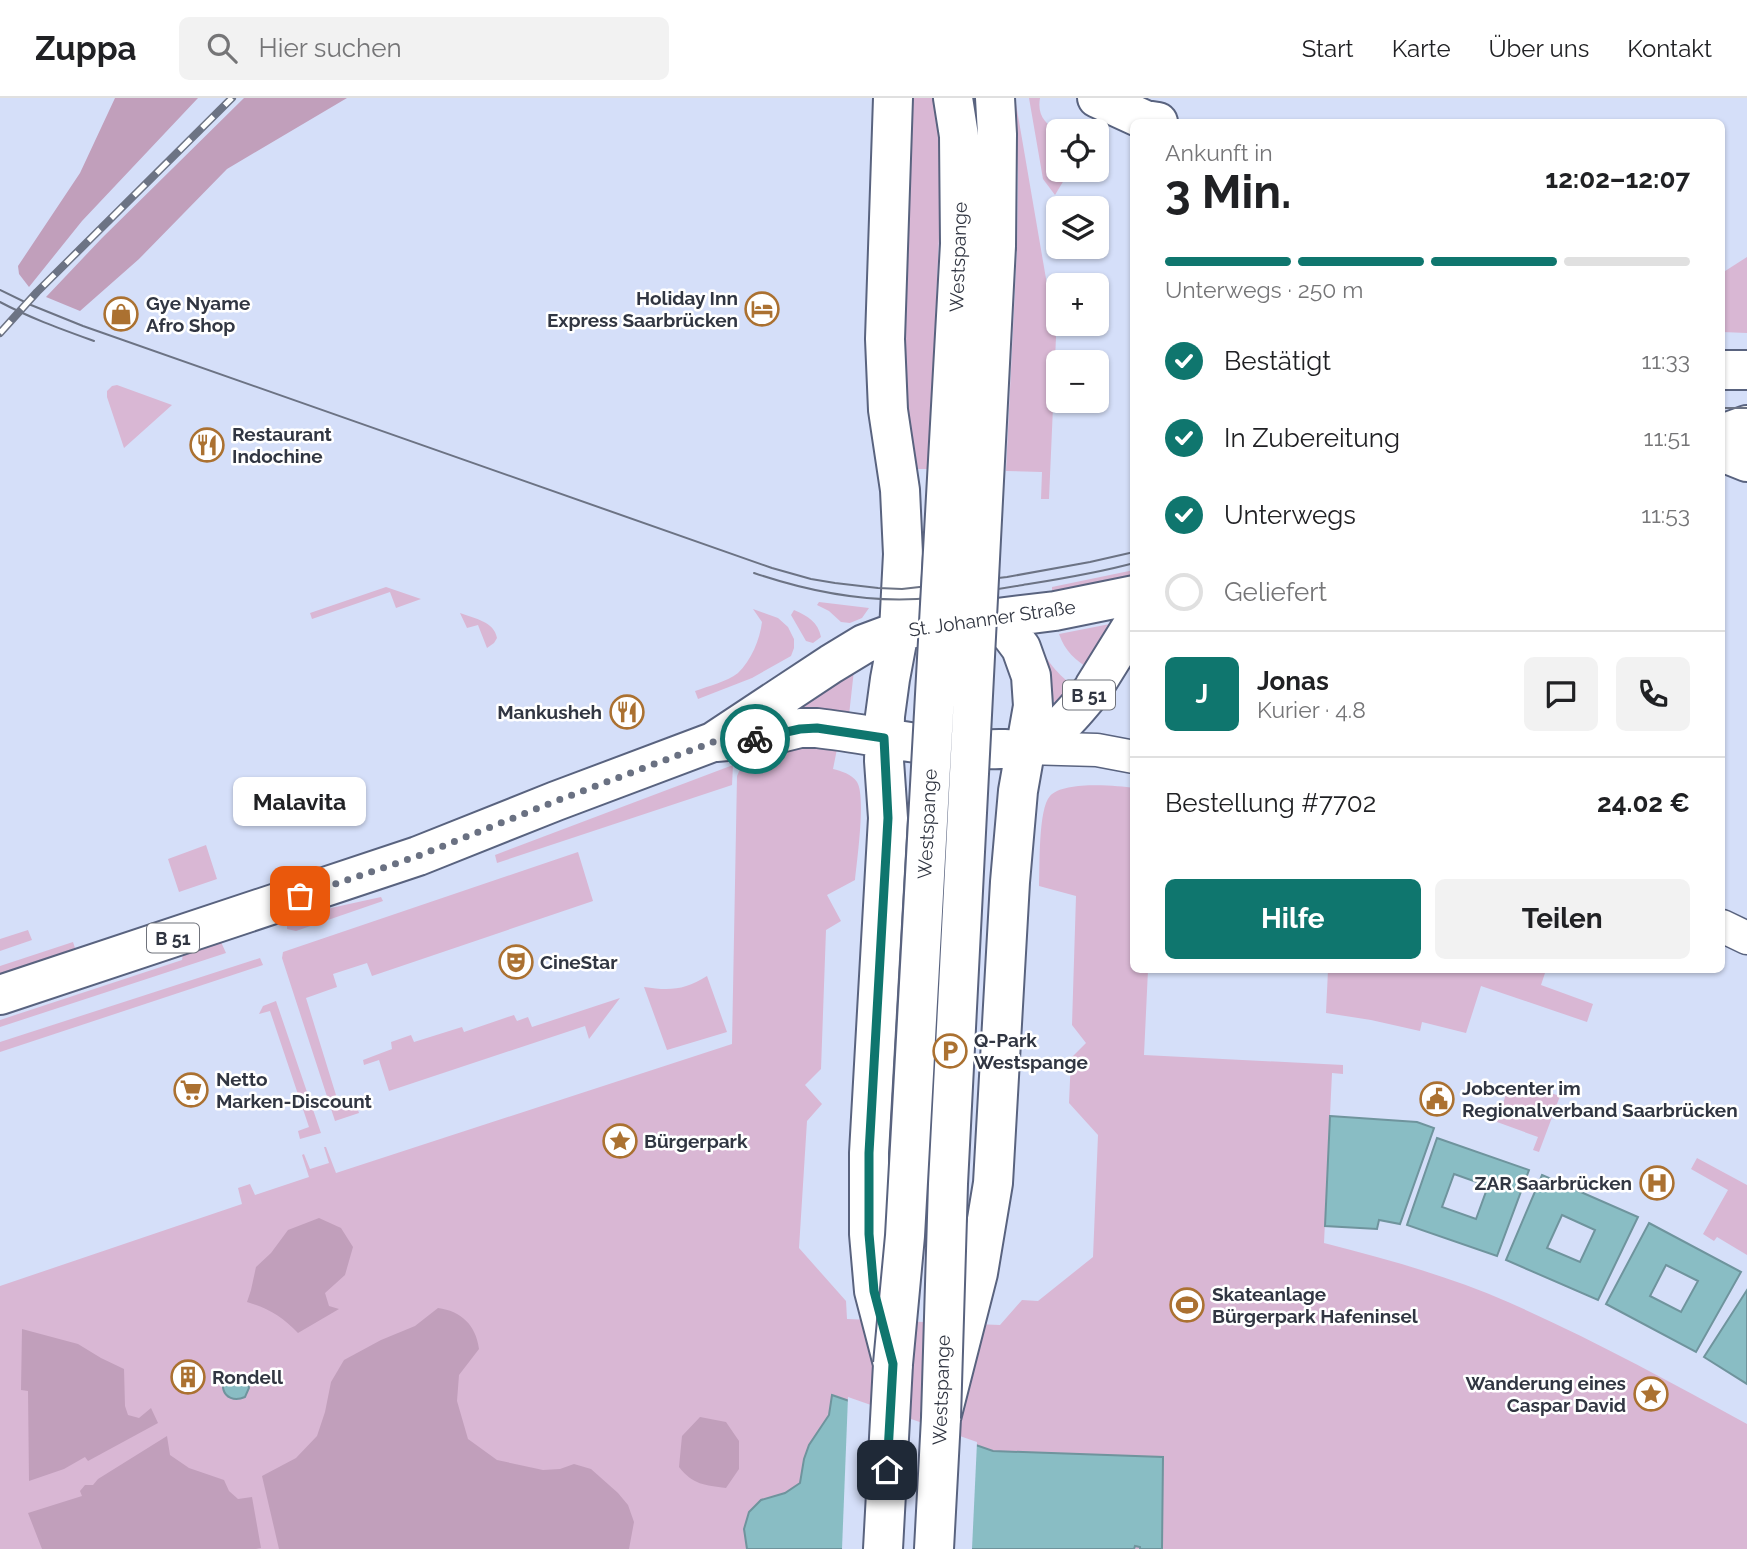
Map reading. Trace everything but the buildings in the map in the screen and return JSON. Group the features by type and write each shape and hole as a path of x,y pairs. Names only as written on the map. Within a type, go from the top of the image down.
{"main road":[{"path":"892,98 885,339 888,410 900,503 902,554 899,631 887,697 884,738 888,818 869,1153 869,1234 874,1291 893,1364"},
{"name":"Westspange","path":"934,1549 941,1418 978,245 961,192 959,136 953,98"},
{"name":"Westspange","path":"883,1549 893,1364 906,1222 978,245 997,134 995,98"},
{"path":"1097,98 1143,119"},
{"path":"1144,98 1181,119"},
{"path":"1725,370 1747,370"},
{"path":"1725,434 1747,425"},
{"path":"1725,435 1747,438"},
{"path":"1725,456 1747,462"},
{"name":"St. Johanner Straße","path":"0,995 418,856 713,742 864,644 899,631 944,622 1055,611 1130,595"},
{"path":"941,1418 978,1273 993,1183 1010,882 1018,791 1033,706 1031,676 1021,648 1009,632 981,620"},
{"name":"St. Johanner Straße","path":"713,742 760,738 817,728 948,748 1026,748 1049,735 1067,720 1096,687 1130,630"}],"street":[{"path":"1026,748 1097,751 1130,756"},
{"path":"1725,927 1747,938"}],"shaded area":[{"path":"115,98 198,98 82,221 29,287 19,274 18,266 80,173"},
{"path":"244,98 347,98 227,169 139,259 80,311 46,297 102,238"},
{"path":"907,98 937,98 942,176 928,469 914,469 902,387"},
{"path":"1015,98 1046,279 1046,336 1056,337 1055,350 1046,350 1046,413 1053,413 1049,499 1041,499 1042,472 1006,471 1018,174"},
{"path":"1029,98 1040,98 1040,109 1046,121 1046,182 1063,182 1055,195 1043,179"},
{"path":"1747,257 1747,333 1725,332 1725,271"},
{"path":"117,385 172,405 124,448 107,397 107,391"},
{"path":"1130,571 1130,580 1052,598 1052,587"},
{"path":"386,587 421,599 396,608 390,592 312,619 310,613"},
{"path":"819,602 869,608 862,618 850,623 841,622 817,605"},
{"path":"753,609 778,618 788,627 794,639 791,656 752,678 698,699 695,691 738,673 751,656 762,622"},
{"path":"794,610 812,620 821,637 813,643 806,641 791,615"},
{"path":"460,613 488,624 497,638 494,643 487,648 478,625 467,628"},
{"path":"1115,623 1091,670 1071,655 1059,634"},
{"path":"1035,638 1053,666 1078,689 1055,704 1045,679"},
{"path":"855,661 849,715 796,713 794,703"},
{"name":"Bürgerpark","path":"803,741 838,744 833,769 855,779 860,789 860,829 855,880 827,895 841,921 826,930 821,1069 805,1085 822,1104 807,1121 799,1248 846,1301 847,1319 1000,1325 1022,1300 1038,1301 1093,1257 1098,1135 1069,1103 1071,1058 1086,1043 1072,1025 1076,896 1039,886 1042,825 1046,803 1057,791 1090,785 1130,788 1130,973 1148,973 1144,1055 1343,1065 1343,1074 1332,1073 1324,1243 1440,1276 1508,1302 1599,1345 1747,1424 1747,1549 0,1549 0,1286 242,1204 238,1188 250,1184 255,1195 309,1177 302,1155 304,1154 310,1169 329,1163 324,1147 336,1173 732,1044 737,776 742,765 753,755"},
{"path":"733,765 732,785 497,863 495,855"},
{"path":"206,845 217,879 179,892 168,859"},
{"path":"578,852 593,901 372,976 367,963 333,974 337,987 306,998 340,1108 356,1104 359,1113 335,1121 282,958 283,952"},
{"path":"381,897 383,901 296,931 287,929 287,924 292,919"},
{"path":"28,930 32,940 0,951 0,939"},
{"path":"73,942 75,948 0,976 0,966"},
{"path":"221,942 226,953 0,1027 0,1020 182,960 183,954"},
{"path":"260,958 263,965 0,1052 0,1042"},
{"path":"1328,973 1545,973 1541,985 1593,1004 1587,1022 1481,986 1466,1033 1422,1022 1420,1031 1326,1013"},
{"path":"707,976 727,1032 667,1050 644,987 677,988"},
{"path":"620,998 589,1039 585,1026 389,1091 379,1060 364,1065 363,1060 392,1049 391,1042 411,1035 414,1042 462,1027 464,1032 514,1015 517,1021 528,1017 532,1027"},
{"path":"276,1001 321,1133 300,1139 298,1131 309,1127 270,1011 259,1014 263,1006"},
{"path":"1529,1086 1560,1096 1539,1152 1533,1150 1538,1137 1497,1122 1508,1088 1526,1094"},
{"path":"1330,1116 1417,1122 1434,1128 1400,1224 1379,1220 1377,1229 1325,1226"},
{"path":"1437,1138 1529,1170 1497,1256 1407,1225","holes":["1454,1174 1488,1186 1476,1219 1442,1207"]},
{"path":"1697,1158 1747,1185 1747,1255 1717,1237 1714,1241 1703,1234 1728,1190 1691,1169"},
{"path":"1542,1175 1638,1217 1598,1300 1506,1260","holes":["1562,1215 1595,1230 1580,1262 1547,1248"]},
{"path":"319,1218 341,1228 353,1247 345,1275 325,1293 329,1306 339,1309 298,1333 275,1314 247,1302 256,1267 271,1253 288,1230"},
{"path":"1649,1223 1741,1272 1696,1352 1606,1304","holes":["1666,1265 1698,1281 1681,1312 1650,1296"]},
{"path":"1747,1290 1747,1384 1704,1357"},
{"path":"438,1308 460,1316 471,1326 477,1340 479,1349 459,1375 457,1401 468,1439 497,1460 543,1470 560,1469 574,1464 591,1469 628,1505 634,1522 629,1549 279,1549 262,1476 296,1458 317,1436 331,1382 344,1360 415,1326"},
{"path":"22,1329 78,1344 124,1369 125,1406 128,1415 139,1418 151,1408 158,1423 88,1461 85,1457 64,1469 29,1481 28,1391 21,1390"},
{"path":"238,1373 247,1378 249,1388 245,1397 237,1399 226,1395 223,1385 230,1375"},
{"path":"832,1395 993,1451 1163,1457 1162,1549 1140,1549 1135,1546 1134,1549 747,1549 744,1529 749,1512 761,1500 785,1493 800,1483 809,1445 829,1415"},
{"path":"700,1417 726,1422 739,1441 739,1469 726,1488 694,1481 679,1467 682,1436"},
{"path":"167,1436 170,1455 189,1468 224,1480 229,1491 238,1499 252,1497 261,1548 42,1549 28,1513 82,1496 80,1491 85,1485 93,1485 98,1479"}],"pier":[{"path":"848,1397 977,1442 972,1549 842,1549"}],"tram line":[{"path":"0,290 83,326 772,568 811,579 902,589 1007,577 1130,553"},
{"path":"0,302 94,341"},
{"path":"1725,408 1747,408"},
{"path":"754,573 834,594 875,599 917,599 997,589 1130,564"}],"railway":[{"path":"0,333 37,292 232,98"}],"way so far":[{"path":"300,896 418,856 713,742 755,739"}],"place":[{"name":"Holiday Inn Express Saarbrücken","path":"762,309"},
{"name":"Gye Nyame Afro Shop","path":"121,314"},
{"name":"Restaurant Indochine","path":"207,445"},
{"name":"Mankusheh","path":"627,712"},
{"name":"Malavita","path":"300,896"},
{"name":"CineStar","path":"516,962"},
{"name":"Q-Park Westspange","path":"950,1051"},
{"name":"Netto Marken-Discount","path":"191,1090"},
{"name":"Jobcenter im Regionalverband Saarbrücken","path":"1437,1099"},
{"name":"Bürgerpark","path":"620,1141"},
{"name":"ZAR Saarbrücken","path":"1657,1183"},
{"name":"Skateanlage Bürgerpark Hafeninsel","path":"1187,1305"},
{"name":"Rondell","path":"188,1377"},
{"name":"Wanderung eines Caspar David","path":"1651,1394"}],"route":[{"path":"755,739 817,728 884,738 888,818 869,1153 869,1234 874,1291 893,1364 887,1470"}]}
